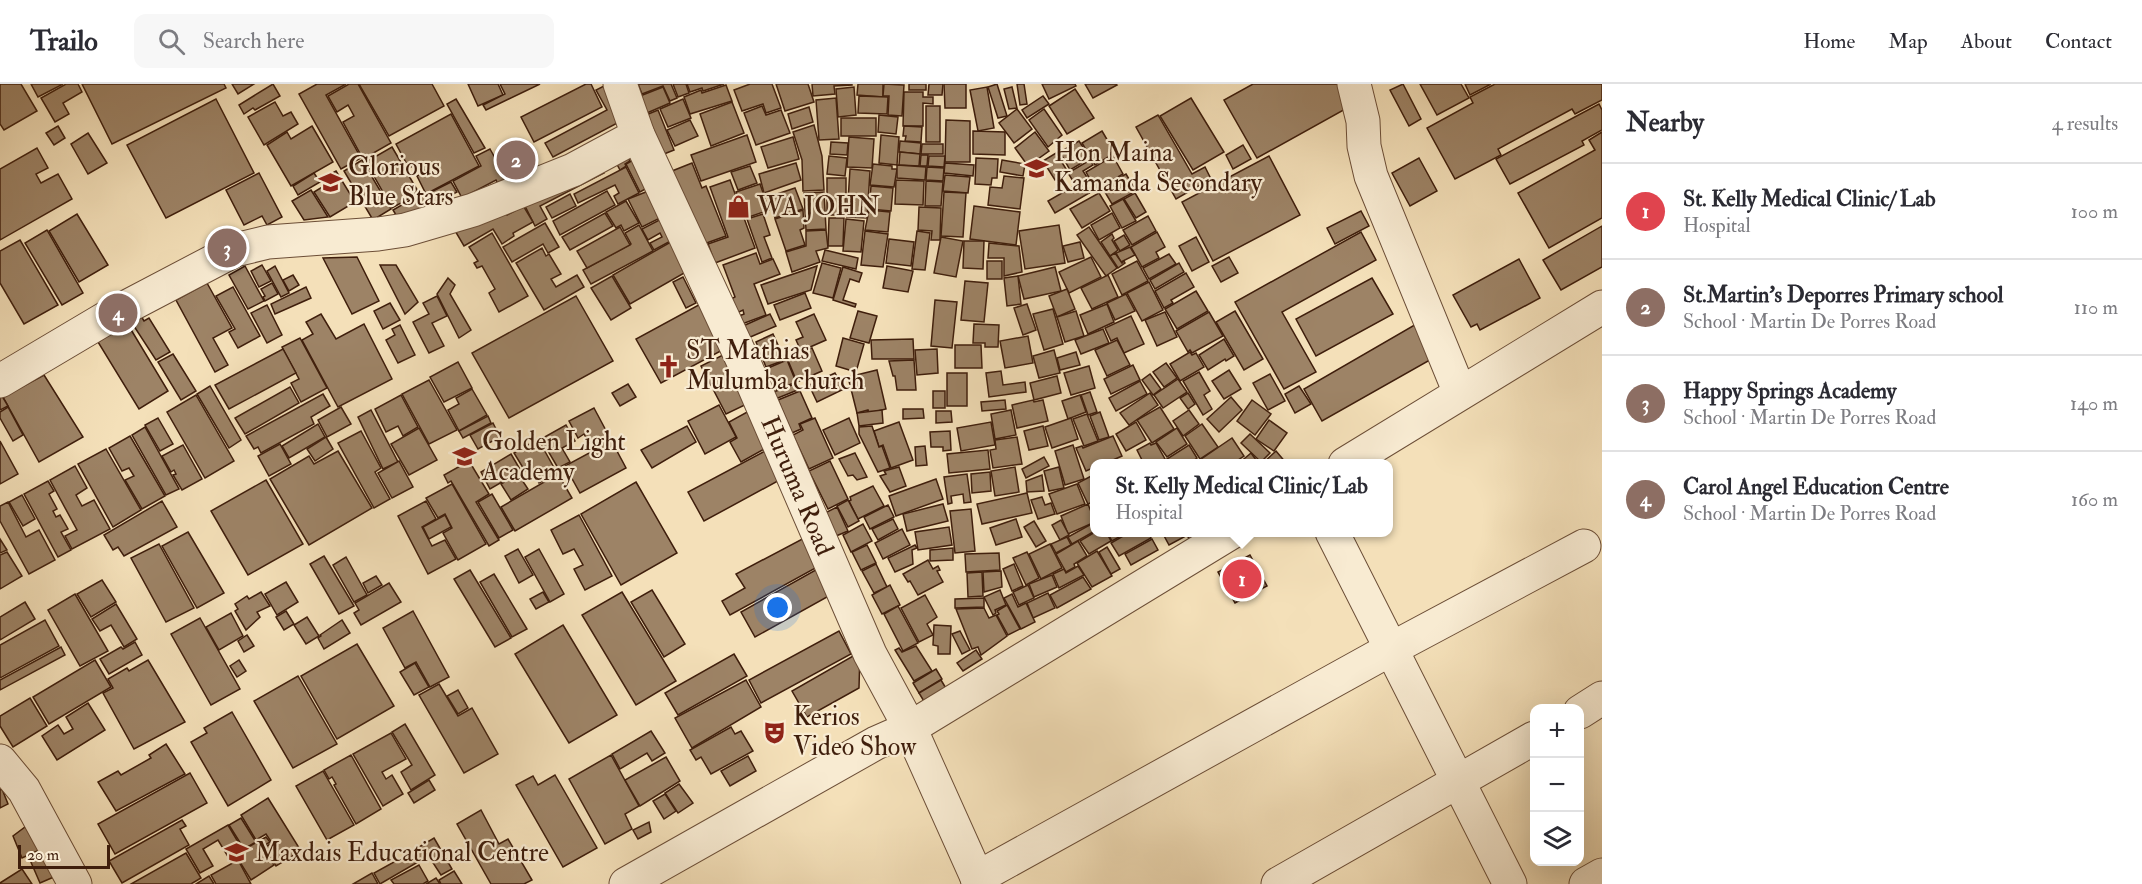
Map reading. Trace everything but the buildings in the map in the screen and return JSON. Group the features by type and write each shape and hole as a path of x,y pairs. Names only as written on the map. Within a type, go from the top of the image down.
{"street":[{"name":"Huruma Road","path":"620,84 638,135 744,363 870,654 910,728 979,881"},
{"path":"1354,84 1363,121 1364,146 1371,176 1460,393"},
{"path":"0,381 113,314 235,250 268,242 405,231 473,210 573,170 638,135"},
{"path":"1353,459 1602,307"},
{"path":"626,884 876,743 910,728 1224,537"},
{"path":"1335,537 1510,884"},
{"path":"979,881 1391,649 1584,546"},
{"path":"1584,710 1602,699"},
{"path":"1278,884 1459,783 1530,740"},
{"path":"0,761 24,790 75,884"},
{"path":"1586,884 1602,875"}],"place":[{"name":"St.Martin's Deporres Primary school","path":"516,160"},
{"name":"Hon Maina Kamanda Secondary","path":"1036,168"},
{"name":"Glorious Blue Stars","path":"330,182"},
{"name":"WA JOHN","path":"739,207"},
{"name":"Happy Springs Academy","path":"227,248"},
{"name":"Carol Angel Education Centre","path":"118,313"},
{"name":"ST Mathias Mulumba church","path":"668,366"},
{"name":"Golden Light Academy","path":"464,457"},
{"name":"St. Kelly Medical Clinic/ Lab","path":"1242,579"},
{"name":"Kerios Video Show","path":"775,732"},
{"name":"Maxdais Educational Centre","path":"237,853"}]}
